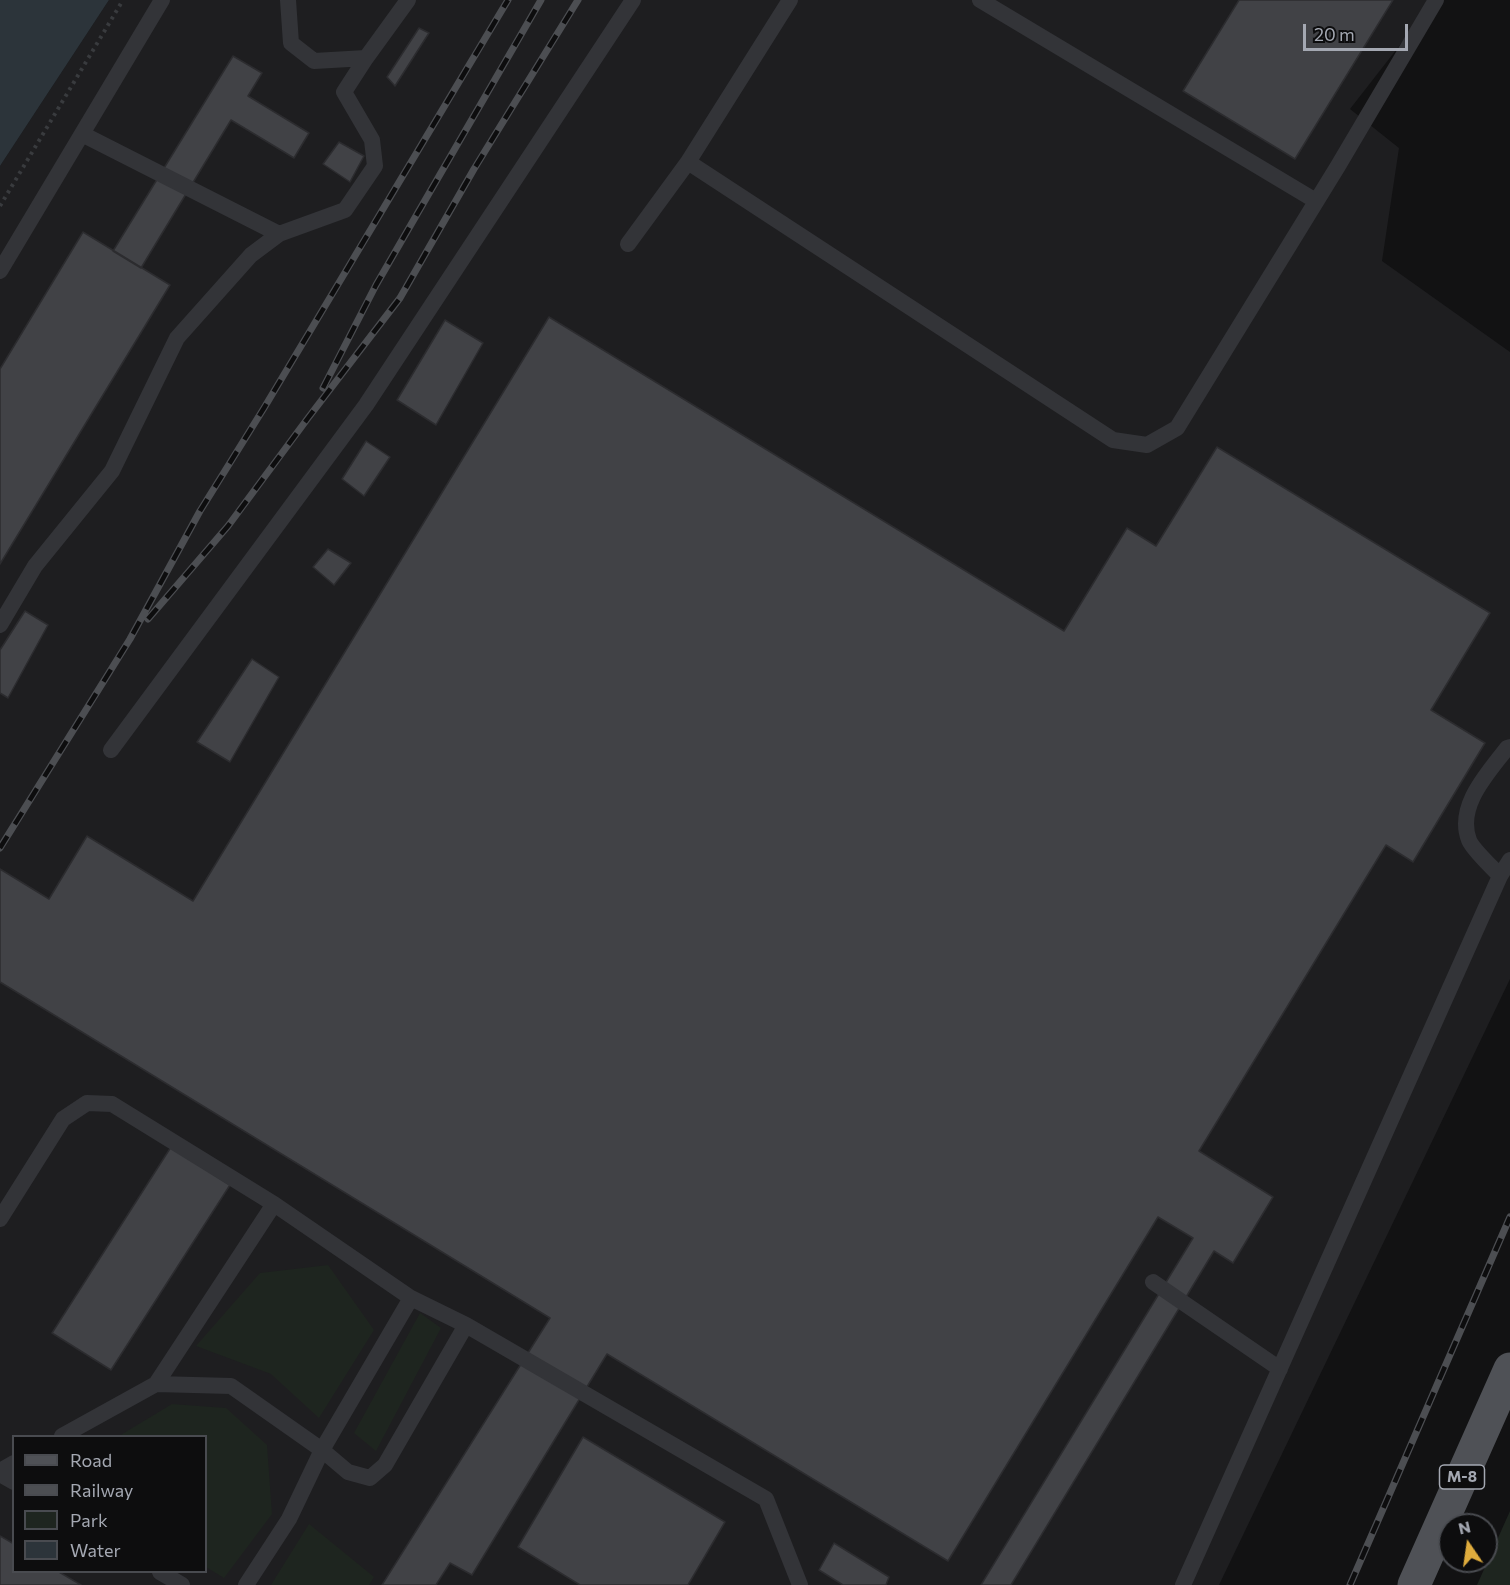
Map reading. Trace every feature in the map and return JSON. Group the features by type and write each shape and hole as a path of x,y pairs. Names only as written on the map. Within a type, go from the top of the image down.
{"main road":[{"name":"М-8","path":"1414,1585 1510,1369"}],"lane":[{"path":"0,271 162,0"},
{"path":"288,0 291,43 314,61 366,58"},
{"path":"0,625 35,566 112,471 177,338 251,255 279,234 345,210 375,166 372,140 344,92 408,0"},
{"path":"111,750 366,405 633,0"},
{"path":"628,244 688,162 790,0"},
{"path":"980,0 1316,201"},
{"path":"688,162 1113,440 1147,445 1177,429 1436,0"},
{"path":"82,134 279,234"},
{"path":"1500,876 1469,841 1466,822 1471,798 1510,747"},
{"path":"1183,1585 1500,876 1510,860"},
{"path":"0,1219 63,1119 87,1103 112,1104 274,1204 411,1298 465,1325 766,1499 800,1585"},
{"path":"66,1435 156,1384 274,1204"},
{"path":"1153,1282 1280,1369"},
{"path":"246,1585 289,1519 322,1450 411,1298"},
{"path":"156,1384 231,1386 322,1450 348,1472 370,1478 385,1465 465,1325"},
{"path":"162,1573 182,1585"}],"path":[{"path":"0,206 123,0"}],"shaded area":[{"path":"109,0 1435,0 1350,109 1399,148 1382,261 1510,352 1510,979 1219,1585 0,1585 0,166"}],"green space":[{"path":"328,1265 374,1330 319,1418 271,1374 196,1346 260,1273"},
{"path":"420,1313 441,1328 376,1451 354,1433"},
{"path":"172,1404 226,1408 267,1445 272,1514 224,1578 207,1568 207,1435 121,1435"},
{"path":"1510,1511 1510,1585 1477,1585 1482,1573 1498,1573 1498,1538"},
{"path":"309,1524 374,1577 369,1585 271,1585"}],"water":[{"path":"0,0 109,0 0,166"}],"building":[{"path":"1239,0 1393,0 1295,159 1183,91"},
{"path":"419,28 429,33 395,86 387,77"},
{"path":"233,56 262,73 248,96 309,133 294,158 231,120 141,268 113,251"},
{"path":"339,142 364,156 350,182 323,164"},
{"path":"83,232 170,285 0,564 0,369"},
{"path":"549,317 1064,631 1127,528 1156,546 1217,447 1490,613 1431,710 1485,743 1413,862 1386,845 1199,1151 1273,1197 1233,1263 1214,1251 1011,1585 981,1585 1193,1238 1158,1217 948,1561 607,1354 472,1575 450,1563 436,1585 382,1585 550,1318 0,982 0,869 49,899 87,836 193,901"},
{"path":"445,320 483,343 436,425 397,400"},
{"path":"366,441 390,457 364,496 342,479"},
{"path":"328,549 351,563 334,585 313,567"},
{"path":"25,611 48,625 8,698 0,693 0,650"},
{"path":"252,659 279,677 230,762 197,742"},
{"path":"171,1147 230,1185 111,1370 52,1333"},
{"path":"583,1437 725,1522 688,1585 580,1585 518,1547"},
{"path":"0,1536 12,1543 12,1573 61,1573 81,1585 0,1585"},
{"path":"834,1543 889,1577 886,1585 843,1585 819,1570"}],"railway":[{"path":"0,848 130,639 200,511 508,0"},
{"path":"323,388 376,285 541,0"},
{"path":"148,619 228,526 400,298 474,169 578,0"},
{"path":"1350,1585 1510,1217"}]}
